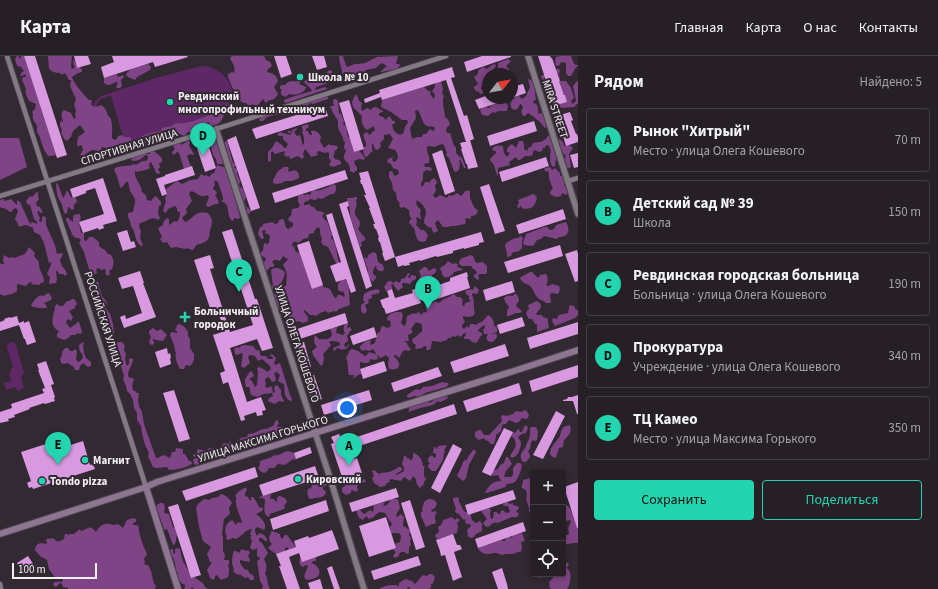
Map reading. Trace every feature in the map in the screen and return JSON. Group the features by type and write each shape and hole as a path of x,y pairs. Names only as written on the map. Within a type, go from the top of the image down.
{"main road":[{"name":"УЛИЦА МАКСИМА ГОРЬКОГО","path":"0,534 157,482 578,350"},
{"name":"РОССИЙСКАЯ УЛИЦА","path":"146,486 178,589"}],"street":[{"name":"РОССИЙСКАЯ УЛИЦА","path":"8,56 146,486"},
{"name":"СПОРТИВНАЯ УЛИЦА","path":"0,196 446,56"},
{"name":"MIRA STREET","path":"528,56 578,214"},
{"name":"УЛИЦА ОЛЕГА КОШЕВОГО","path":"216,129 331,481 364,589"},
{"path":"568,181 578,178"},
{"path":"0,584 1,589"}],"shaded area":[{"path":"19,56 20,59 21,56 24,56 56,155 48,156 44,150 40,136 37,132 37,126 33,119 32,112 35,109 36,104 29,101 26,95 26,89 22,80 23,77 26,77 25,74 20,76 24,71 20,66 18,67 16,63 15,59"},
{"path":"48,56 72,56 72,69 75,67 73,62 74,59 77,68 80,67 82,70 82,72 72,77 73,80 89,100 92,101 91,104 93,106 96,107 101,105 105,109 112,122 112,138 116,140 118,136 122,135 124,137 130,137 134,142 147,134 161,131 162,128 209,115 218,114 225,109 225,106 229,104 232,107 231,109 229,108 227,110 228,112 224,114 220,122 212,127 209,127 208,122 201,130 188,132 184,136 180,134 178,137 166,140 164,139 162,141 159,139 154,139 146,143 147,146 143,148 136,148 133,151 129,146 117,151 112,147 109,149 102,147 100,152 92,150 83,156 80,155 83,150 82,146 80,145 78,147 77,144 78,137 85,132 80,125 73,131 71,137 67,141 64,139 60,126 60,121 63,122 62,114 64,110 71,113 74,119 76,118 76,110 74,105 76,99 70,86 71,80 69,80 65,73 62,75 49,69"},
{"path":"232,56 264,56 272,66 267,72 277,77 278,81 274,87 278,94 276,97 266,103 263,99 255,107 253,104 249,106 240,101 239,94 234,93 228,77 228,74 232,72 234,73 234,66 230,58"},
{"path":"339,56 343,56 346,66 348,67 354,64 365,63 377,57 398,56 396,64 400,65 396,69 381,72 387,66 382,63 376,68 366,70 363,73 353,76 344,76 342,73"},
{"path":"571,56 574,64 578,65 571,76 568,76 566,73 566,63 561,62 560,65 556,66 556,57"},
{"path":"508,59 511,61 506,66 508,68 498,68 498,63"},
{"path":"148,64 151,67 150,70 137,77 135,80 126,75 127,72 138,66"},
{"path":"495,64 495,68 489,68"},
{"path":"201,66 208,67 222,74 227,79 232,92 231,99 228,106 218,114 123,144 113,143 107,140 98,129 94,118 94,103 101,96 156,78","holes":["111,96 124,141 112,139 108,136 101,128 97,119 96,109 99,101"]},
{"path":"482,68 482,93 480,94 474,88 478,83 474,77 478,74"},
{"path":"556,69 559,69 560,71 560,81 558,73 545,77 543,80 541,77 542,75 546,75"},
{"path":"330,70 332,71 334,81 316,87 315,90 325,87 327,89 286,103 284,102 284,100 312,91 304,82 313,78 316,79 317,76 324,73 326,74"},
{"path":"117,74 118,77 123,75 124,77 121,80 122,86 120,88 117,88 116,86 118,83 116,82 108,85 104,83 104,78"},
{"path":"528,79 533,82 535,87 536,99 533,103 537,105 539,114 543,113 546,118 545,128 528,113 523,116 523,107 521,104 515,110 511,108 511,104 518,104 518,96 522,99 526,96 530,87"},
{"path":"292,81 301,81 299,84 306,88 299,94 289,94 286,97 281,95 281,85 285,85"},
{"path":"441,81 443,89 442,93 444,96 443,104 445,117 450,125 447,127 446,131 447,133 450,133 454,146 456,147 456,153 460,157 460,163 459,170 456,172 454,171 449,158 446,155 447,153 444,145 442,144 434,147 427,147 429,163 424,164 425,167 430,167 432,169 431,171 426,170 423,173 421,186 423,186 425,182 429,183 434,178 437,183 435,185 436,190 433,196 436,198 440,195 447,198 449,195 452,196 457,193 461,196 466,191 470,191 470,198 474,207 478,211 476,215 471,216 470,219 466,218 465,224 443,227 438,220 435,223 438,231 434,233 432,228 428,227 424,223 426,211 423,205 417,200 417,205 421,210 421,219 416,218 416,225 421,230 424,230 428,235 426,241 420,242 416,236 414,228 409,223 412,218 410,217 409,210 404,207 401,208 399,205 400,203 397,200 396,193 393,190 389,177 389,172 391,171 395,177 399,174 398,170 393,168 387,161 393,157 392,160 394,162 398,158 395,150 388,148 393,139 390,134 384,135 384,139 380,143 381,146 376,150 372,143 373,151 366,157 363,149 366,146 366,143 363,135 366,132 370,135 373,131 375,131 374,126 367,130 365,128 362,124 362,116 353,107 352,102 355,95 357,95 359,101 362,103 362,111 367,108 372,110 372,108 376,107 383,111 379,113 379,115 386,120 389,116 393,121 395,121 392,125 394,131 397,134 403,134 408,122 407,120 402,120 381,107 382,100 424,87 431,92 430,94 434,99 435,95 432,91 435,87 435,83","holes":["418,110 425,125 434,127 435,129 433,131 430,129 426,134 423,134 422,137 412,139 410,128 416,118 415,111"]},
{"path":"559,81 566,81 571,88 574,98 571,101 572,104 576,101 573,86 578,81 578,103 574,107 562,108 557,105 567,102"},
{"path":"327,96 328,99 313,104 310,103 295,109 289,114 279,114 267,117 263,121 260,121 259,119 263,115 285,107 287,109 287,106"},
{"path":"334,99 338,101 339,113 344,121 343,124 346,126 348,137 350,137 354,152 359,150 365,158 364,160 359,159 354,161 357,171 354,173 350,171 349,164 344,159 346,151 344,147 345,142 338,128 338,121 330,108 331,106 334,106"},
{"path":"507,104 507,111 493,112 488,116 482,115 480,110 482,108 489,108 492,105"},
{"path":"308,124 309,127 306,131 308,131 311,135 311,131 318,133 321,137 320,141 324,148 329,144 337,146 338,148 334,152 335,153 333,156 341,162 341,164 333,167 329,165 331,161 328,152 325,153 319,151 317,152 318,155 311,157 305,149 303,154 304,157 302,159 298,156 290,159 289,156 287,157 284,155 285,151 275,154 272,151 271,160 270,162 268,161 268,152 276,141 284,148 286,148 288,144 283,139 283,136 279,136 277,134 280,132 290,135 293,132 292,131 289,134 288,131 296,128 297,129 294,132 297,136 300,135 303,145 304,139 302,126"},
{"path":"215,136 217,137 217,143 224,164 217,164 213,155 211,146"},
{"path":"548,136 551,137 557,157 554,167 552,166 550,160 550,147 548,145 543,148 542,151 533,151 531,156 525,156 520,160 516,157 509,162 510,165 498,168 498,176 497,175 494,165 490,160 496,153 496,151 492,149 494,147 498,145 503,146 504,153 507,157 510,153 507,152 507,149 512,144 516,148 519,141 523,141 524,149 527,151 533,143 541,142"},
{"path":"0,138 19,138 27,167 0,180"},
{"path":"559,139 563,142 564,146 569,145 573,148 569,154 571,167 569,168 564,165 566,156 559,149"},
{"path":"189,140 189,146 194,154 187,156 191,167 184,169 179,153 177,152 173,155 172,153 175,148 173,147 176,143 181,143 181,145"},
{"path":"226,141 233,163 235,163 234,168 237,169 237,174 240,181 239,185 243,189 246,198 244,201 246,206 251,211 249,214 246,213 247,209 240,197 236,180 234,180 233,170 223,146"},
{"path":"150,150 154,151 162,158 162,162 159,163 160,167 158,169 160,173 156,173 151,162 149,164 150,168 137,172 135,171 135,174 147,200 151,201 156,196 161,202 158,213 160,218 158,220 152,218 140,223 140,238 143,245 141,246 137,242 128,217 128,213 133,212 135,199 130,191 128,182 126,182 121,188 120,187 114,170 117,167 134,164 136,165 142,161 146,161 148,156 146,155 138,160 131,160 132,158 142,154 150,154"},
{"path":"461,156 466,168 464,168 460,159"},
{"path":"217,165 226,167 240,217 239,219 234,218 232,221 230,218 226,205 221,201 223,200 223,197 218,182 214,181 215,184 213,189 217,194 215,195 219,202 218,204 208,207 206,205 209,197 207,195 200,196 191,191 189,194 192,201 186,209 187,213 182,218 186,222 198,213 208,213 212,222 208,239 196,245 192,250 187,248 171,248 167,242 163,243 160,239 162,237 158,228 163,225 167,218 169,219 169,225 175,221 177,222 180,212 177,211 175,206 168,209 166,213 163,211 166,202 166,189 177,181 182,184 190,180 198,179 201,174 210,177 211,174 214,173"},
{"path":"284,167 289,168 289,172 295,170 298,172 299,178 277,184 273,183 278,171"},
{"path":"549,167 552,170 555,168 560,173 560,176 564,176 567,182 564,184 565,187 567,186 569,191 566,195 562,193 561,196 557,197 550,194 553,188 549,178 549,172 545,171 544,169"},
{"path":"56,183 58,184 63,198 67,190 71,197 76,198 77,202 74,205 74,209 72,210 68,207 67,213 65,214 58,198"},
{"path":"334,184 336,186 336,190 334,194 322,199 310,199 304,203 304,205 309,204 317,211 325,213 322,216 327,221 332,235 331,238 335,245 338,259 348,285 350,305 339,309 336,312 334,311 328,313 326,311 316,316 310,315 304,310 308,317 308,321 302,323 299,321 295,322 295,328 286,327 286,320 283,316 281,306 280,304 279,307 281,315 278,313 273,297 276,289 271,289 269,286 273,286 271,270 278,268 284,271 285,274 280,286 281,288 286,286 287,275 283,265 288,259 283,256 280,261 274,260 272,262 274,266 270,267 265,273 260,260 262,259 264,262 266,259 258,254 263,250 264,243 269,243 270,235 265,233 266,231 264,230 262,231 264,238 261,239 258,234 260,227 262,227 263,224 272,222 275,224 278,223 279,220 283,219 288,229 293,226 293,223 288,220 291,216 292,209 298,208 300,205 298,202 298,196 303,194 310,195 312,191 326,188","holes":["318,227 320,229 322,239 321,242 323,245 328,247 338,267 341,280 338,284 338,290 341,292 343,291 344,297 338,295 336,298 330,289 324,288 309,241 297,245 298,253 295,251 294,245 293,247 292,246 293,242 298,243 303,239 308,238 309,234 314,233"]},
{"path":"37,192 39,199 36,203 43,212 37,212 40,218 39,220 40,222 42,221 42,217 44,216 46,218 46,225 55,245 57,254 63,254 60,260 67,274 65,276 63,274 59,274 57,270 56,283 49,284 50,277 47,274 52,262 49,263 44,243 40,235 34,232 33,228 25,225 18,226 15,219 18,211 16,208 13,209 12,212 0,207 0,200 3,199 5,201 11,199 17,205 17,200 20,202 30,224 32,222 37,224 30,205 27,204 26,201 30,196 32,197"},
{"path":"533,194 537,198 533,206 524,209 520,206 518,208 518,200"},
{"path":"357,197 355,214 360,222 358,229 365,239 361,242 362,246 360,247 347,199"},
{"path":"80,214 81,217 79,222 81,233 84,233 84,240 86,241 89,237 93,237 99,242 99,246 112,257 113,266 109,271 110,274 108,276 105,273 105,269 101,270 99,268 96,269 97,273 91,276 84,252 79,243 81,240 73,236 66,220 66,218 68,218 73,222 74,215"},
{"path":"566,222 568,226 568,233 565,236 557,239 544,236 537,240 533,246 524,245 523,243 526,234 544,227 547,227 550,230 554,229 556,225"},
{"path":"521,236 523,238 522,248 519,251 513,252 511,256 507,257 505,246 506,243"},
{"path":"29,247 35,253 34,256 39,262 39,267 44,282 39,285 31,284 32,282 30,282 26,286 17,284 17,291 12,294 4,296 0,294 0,263 4,264 4,255 9,258 15,258 25,254"},
{"path":"372,252 376,253 378,262 383,265 384,269 383,271 379,271 376,268 377,266 375,266 373,274 376,278 373,282 369,277 364,259 365,257 367,259 369,254"},
{"path":"470,255 473,256 476,263 483,262 487,266 487,273 478,275 478,280 474,277 477,272 471,266 462,266 459,264 461,259"},
{"path":"448,261 453,264 456,263 458,265 457,267 463,269 454,272 450,276 444,277 440,268"},
{"path":"426,267 429,271 434,268 436,269 436,272 431,278 428,279 428,283 432,285 434,292 431,303 436,301 438,303 454,294 462,299 462,304 464,307 465,303 471,301 465,291 471,289 473,290 475,286 479,290 477,294 473,293 472,295 475,313 473,316 463,316 465,322 462,327 464,329 467,326 469,328 470,324 476,325 482,322 488,315 493,319 494,326 497,327 497,332 493,333 492,335 495,333 497,337 494,341 488,341 486,338 488,334 484,334 483,330 485,327 484,325 478,331 482,333 482,335 476,343 464,338 466,333 461,337 458,335 455,337 452,336 451,338 441,342 432,341 431,348 429,350 426,350 427,347 424,346 416,349 416,345 413,343 412,339 422,332 422,325 416,322 411,329 413,332 408,335 409,341 404,341 411,349 409,351 403,351 399,358 396,355 393,356 399,362 398,368 389,369 389,358 386,355 381,358 377,355 378,359 370,359 369,362 366,363 360,362 361,374 353,378 353,375 349,375 346,358 350,350 352,349 358,351 365,356 369,352 375,354 376,353 373,349 369,351 362,351 360,346 364,342 370,340 370,345 375,343 377,333 380,332 381,327 390,327 390,320 388,321 387,319 389,315 394,312 401,312 403,315 401,323 404,326 406,324 407,316 419,312 421,315 424,312 427,312 425,304 428,299 427,294 424,291 419,294 419,288 416,284 421,276 419,271"},
{"path":"530,272 538,278 540,275 547,275 548,280 546,285 549,286 552,284 559,286 559,293 550,294 551,303 546,303 539,299 530,286 521,280 521,277"},
{"path":"408,273 410,274 408,277 409,278 411,275 416,276 416,279 410,284 402,283 403,287 398,291 393,284 391,285 392,289 386,291 384,287 388,281 393,283 396,281 400,283 401,279 405,278"},
{"path":"96,282 98,282 102,296 107,302 106,309 110,314 113,324 113,334 103,314 96,291"},
{"path":"378,289 380,291 379,293 371,295 372,298 368,300 369,303 365,305 367,311 364,314 361,309 361,305 365,302 363,300 364,294"},
{"path":"92,292 97,298 97,302 100,306 100,312 104,320 105,330 103,330 92,301 90,294"},
{"path":"49,293 52,298 51,300 44,303 47,308 38,308 31,305 38,297"},
{"path":"514,294 518,296 519,301 516,305 522,311 520,313 507,316 507,310 509,308 504,298 506,296 513,296"},
{"path":"74,299 77,304 75,308 69,311 73,317 71,321 68,319 66,322 70,328 79,322 82,333 71,335 66,340 63,340 57,337 59,332 53,325 55,306 57,304 63,306 67,301"},
{"path":"537,301 541,304 541,306 536,314 542,315 548,319 549,328 537,332 537,324 535,324 532,319 529,319 526,314 529,309 528,305"},
{"path":"570,305 574,306 576,310 578,310 578,315 575,318 555,326 552,319 557,319 559,315 568,313"},
{"path":"348,323 347,328 350,327 352,330 347,335 348,341 344,346 346,347 349,344 348,347 344,350 337,348 334,351 333,348 340,345 340,343 334,341 329,342 331,345 323,354 323,364 321,366 313,355 312,351 317,347 314,341 315,335 319,339 329,339 332,334 330,329 337,327 336,333 343,335 345,333 344,325"},
{"path":"178,324 184,326 188,332 190,348 194,354 192,364 190,366 186,365 184,369 180,369 177,363 176,353 170,335 171,332 177,333 175,330"},
{"path":"153,328 157,331 161,329 167,335 163,341 155,339 152,340 154,341 154,344 152,345 149,342 151,337 149,331"},
{"path":"13,342 16,345 24,373 21,378 24,388 17,391 16,387 6,390 4,383 11,381 9,374 13,366 7,345"},
{"path":"83,342 84,353 86,358 91,362 91,366 88,367 83,363 79,370 75,370 73,366 68,363 61,363 60,358 65,348 68,348 70,351 75,349 77,351 76,360 79,362 82,360 83,356 79,345"},
{"path":"122,342 124,344 127,366 130,358 133,359 128,376 134,380 132,385 133,390 139,393 139,406 156,458 164,455 170,458 172,452 175,452 176,448 183,449 183,454 185,454 192,464 183,468 172,470 169,470 167,467 153,467 148,456 149,453 145,445 141,426 137,420 137,413 134,408 133,400 127,391 123,379 124,376 114,343"},
{"path":"245,345 253,346 256,350 260,351 260,355 266,356 268,359 273,359 270,355 272,354 276,358 274,363 275,365 280,363 292,401 288,400 285,395 284,384 278,381 280,375 277,372 274,373 276,379 275,381 272,382 269,377 266,378 265,386 267,388 271,386 273,393 275,392 275,386 277,385 281,390 281,395 284,402 279,401 275,404 268,401 269,398 273,396 272,393 257,397 251,395 249,387 246,387 245,383 245,379 249,373 251,371 254,376 249,379 255,387 257,385 257,368 260,367 268,372 271,368 262,359 258,361 255,356 250,355 248,357 250,363 244,368 241,366 243,354 235,354 234,349"},
{"path":"442,382 449,384 446,387 425,393 420,397 407,397 407,395 416,389 420,390 423,387 432,386"},
{"path":"444,393 448,398 443,401 438,401 433,405 408,412 409,408 412,406 419,403 425,403 427,401 430,403"},
{"path":"526,410 529,415 528,418 522,418 516,423 509,420 506,424 502,425 501,431 496,435 494,444 491,444 484,438 479,440 475,437 475,432 479,430 481,430 484,435 489,435 502,421 501,416 507,416 516,411 521,412"},
{"path":"276,420 279,423 277,426 284,427 286,432 282,437 276,438 273,431 271,433 269,432 265,436 260,435 240,442 239,440 241,438 247,437 248,434 263,429 268,429 273,426"},
{"path":"526,425 528,428 526,433 518,437 521,442 520,450 516,456 512,458 510,456 516,446 514,438 511,437 513,432 515,433 519,429 520,432 522,432"},
{"path":"570,425 570,434 564,440 563,447 559,448 555,458 551,456 551,449 560,436 563,428"},
{"path":"531,427 536,427 538,432 537,440 533,440 531,442 530,449 528,451 530,457 526,462 523,462 521,454 529,439"},
{"path":"238,440 238,444 236,446 237,449 235,452 214,459 202,461 197,465 194,464 193,459 202,459 210,454 216,454 218,451 217,449 196,457 193,456 197,453 198,449 206,451 209,448 211,449 221,446 224,443 228,444 231,441 231,443 234,443"},
{"path":"446,445 443,460 436,471 432,471 428,467 430,464 428,458 432,455 434,458 436,457 436,454 433,453 434,447 437,449 438,446"},
{"path":"473,450 476,452 469,465 466,478 463,481 457,476 463,462 467,460"},
{"path":"288,451 294,453 295,460 293,459 285,465 278,464 274,468 269,468 265,473 261,472 258,468 260,461"},
{"path":"414,453 418,455 423,466 425,467 424,476 426,479 420,488 413,476 410,481 404,477 401,481 391,479 385,486 380,487 374,483 372,471 374,470 379,474 390,472 398,467 402,468 402,470 396,474 397,475 404,471 402,464 404,456 411,461"},
{"path":"506,457 508,457 512,464 506,471 505,477 511,477 513,475 513,468 517,463 522,465 516,481 514,483 507,484 505,487 486,493 485,492 488,487 495,482 501,481 498,475 493,476 492,474 494,470 498,469 500,465 504,463"},
{"path":"322,477 327,483 327,485 323,487 326,494 322,497 310,499 307,493 308,489 312,486 310,483 312,480 317,478 319,480"},
{"path":"530,478 530,512 526,499 526,490 522,488 523,480"},
{"path":"364,479 366,481 357,486 358,490 356,492 352,490 351,493 346,495 342,492 342,488 349,483"},
{"path":"246,487 247,490 245,496 248,497 250,501 251,497 253,497 259,507 263,508 262,511 256,514 263,521 265,528 264,530 257,527 255,532 257,536 260,533 267,539 267,541 265,541 262,538 259,538 259,541 268,553 264,559 266,563 265,574 270,589 262,589 263,586 260,581 257,561 260,558 257,556 257,548 253,550 250,548 252,541 250,537 252,536 250,534 252,529 248,530 236,539 233,538 228,540 226,538 225,528 228,523 232,520 236,525 238,522 242,522 235,496"},
{"path":"221,494 228,497 232,503 229,508 230,514 224,519 222,534 223,551 225,555 224,560 229,560 229,574 227,578 221,580 217,575 213,580 210,578 207,570 212,562 210,562 207,554 211,547 203,541 196,508 204,499 209,500"},
{"path":"270,494 270,498 274,499 276,502 279,496 284,498 287,502 284,509 270,514 269,517 265,514 265,500 259,497"},
{"path":"458,497 464,511 467,512 468,515 471,514 472,519 476,523 480,521 482,524 482,531 474,537 471,538 468,536 467,530 471,526 470,524 467,524 465,522 466,519 464,520 455,511 456,509 453,498"},
{"path":"392,499 398,499 400,508 396,516 397,517 401,514 404,517 403,525 409,529 411,539 409,553 401,552 399,556 395,558 393,556 396,552 392,549 396,548 395,544 400,542 401,536 399,533 391,533 390,527 392,524 385,513 380,512 369,519 366,516 363,520 359,518 357,513 357,510 360,510 364,514 370,510 373,512 374,505 385,502 383,506 386,505"},
{"path":"428,499 436,502 437,504 435,508 431,510 432,512 437,512 435,515 435,524 426,527 421,516 421,512 423,511 422,509 424,502"},
{"path":"507,502 510,504 513,503 513,505 519,507 516,511 519,514 517,517 512,517 498,523 493,523 488,527 485,526 483,523 487,519 481,511 489,508 491,510 490,514 492,519 494,512 500,514 503,510 506,513 510,512 508,506 504,506 503,504"},
{"path":"163,503 165,506 164,513 169,514 173,527 175,528 177,535 174,545 167,529 164,530 156,506"},
{"path":"566,505 578,523 578,543 566,544 566,535 569,534 568,528 571,522 570,520 566,521"},
{"path":"452,517 455,520 457,518 460,520 457,523 457,533 437,539 435,536 439,532 438,527 442,524 443,520"},
{"path":"133,518 136,519 136,522 133,523 133,525 137,525 139,527 140,537 147,554 144,559 144,564 148,565 151,571 153,581 156,586 155,589 68,589 63,587 60,583 56,587 54,586 54,583 62,582 63,579 56,579 49,569 47,560 40,556 35,550 38,544 47,544 46,540 48,538 53,538 59,541 64,539 65,534 74,534 80,529 81,531 90,528 96,532 105,524 118,524 123,528 127,520"},
{"path":"272,531 280,534 282,539 285,535 287,535 296,547 289,550 287,547 285,548 285,551 276,554 268,548 272,544 269,539"},
{"path":"522,533 525,541 521,542 522,551 501,555 498,553 485,554 478,549 502,540 505,541 506,538 511,538 514,535"},
{"path":"180,548 182,559 189,571 208,589 194,589 193,587 190,589 184,589 185,585 181,583 177,576 178,573 170,551 173,549 173,553 175,554 175,549"},
{"path":"241,549 246,551 248,550 250,553 248,556 250,560 249,562 240,560 240,563 246,570 248,570 250,574 252,574 254,577 253,580 236,574 233,571 232,560 234,551 240,553"},
{"path":"314,554 316,561 313,561 312,563 316,565 319,575 316,578 306,580 304,576 308,566 306,565 303,567 301,565 299,562 300,558 306,558"},
{"path":"566,562 568,563 569,565 567,568 570,572 570,580 567,589 550,588 549,582 553,578 566,577"},
{"path":"432,574 435,577 433,583 431,584 431,588 428,589 409,589 410,587 408,587 407,589 379,589 389,585 399,586 399,583 405,579 412,581 415,584 423,575 427,576"}],"building":[{"path":"24,56 35,56 67,155 57,158"},
{"path":"74,56 88,56 91,64 77,68"},
{"path":"112,56 188,57 155,67 153,62 104,78 101,67 114,62"},
{"path":"274,56 286,56 292,74 281,78"},
{"path":"312,56 324,56 327,67 317,70"},
{"path":"482,56 511,57 467,72 464,62"},
{"path":"538,56 550,56 552,58 567,102 554,106"},
{"path":"452,67 455,77 451,78 464,116 467,115 474,139 466,142 446,80 382,100 381,97 365,103 364,99 380,93 379,90"},
{"path":"523,84 526,93 518,96 518,85"},
{"path":"482,97 482,104 494,104 479,109 475,100"},
{"path":"349,100 364,149 354,152 339,103"},
{"path":"325,106 328,116 256,139 252,129"},
{"path":"570,112 573,120 571,121 578,137 578,142 566,146 557,116"},
{"path":"534,121 537,131 490,146 487,136"},
{"path":"236,136 260,208 251,211 227,140"},
{"path":"470,140 478,167 468,169 460,143"},
{"path":"208,144 216,168 205,172 197,148"},
{"path":"442,150 455,191 445,195 432,154"},
{"path":"578,153 578,167 574,168 570,155"},
{"path":"546,157 549,166 502,182 499,172"},
{"path":"192,166 195,175 164,185 167,194 162,196 156,179"},
{"path":"345,170 348,179 275,203 272,193"},
{"path":"368,171 395,257 385,261 378,238 379,237 373,224 375,224 360,180 359,173"},
{"path":"103,178 117,221 103,225 104,228 99,230 98,228 83,233 79,222 104,214 95,188 73,198 70,189"},
{"path":"489,184 505,231 495,234 480,187"},
{"path":"348,201 349,206 347,207 372,286 366,289 339,204"},
{"path":"563,209 566,219 519,234 516,225"},
{"path":"332,213 356,291 351,293 346,279 336,282 330,266 341,262 326,215"},
{"path":"232,229 273,348 262,351 257,339 230,348 247,402 261,397 266,410 262,411 263,415 257,416 256,412 244,416 245,420 241,421 228,382 223,384 220,373 225,371 213,335 225,331 219,315 213,317 194,260 210,255 214,268 210,269 230,332 253,325 222,232"},
{"path":"127,230 131,242 134,241 136,247 123,251 117,233"},
{"path":"481,232 484,242 479,243 479,245 453,251 453,253 409,263 410,265 398,267 395,257"},
{"path":"309,241 323,285 312,289 297,245"},
{"path":"560,245 563,256 508,273 504,262"},
{"path":"577,250 578,281 575,282 565,254"},
{"path":"140,271 156,317 124,328 120,317 125,315 126,319 142,313 133,286 122,289 118,278"},
{"path":"467,272 470,288 437,299 433,287 450,281 450,278"},
{"path":"512,281 515,292 486,301 483,290"},
{"path":"418,288 421,303 386,314 380,300 389,297 387,291 392,289 395,298 413,293 412,290"},
{"path":"345,313 348,323 300,339 297,329"},
{"path":"17,316 19,323 29,321 36,342 27,345 19,325 0,331 0,322 5,320 4,319"},
{"path":"522,317 525,326 500,334 497,325"},
{"path":"578,322 578,334 530,349 527,338"},
{"path":"374,327 377,337 353,345 350,336"},
{"path":"304,342 311,367 302,370 294,345"},
{"path":"505,344 509,356 454,373 450,362"},
{"path":"167,348 168,354 170,353 171,364 160,368 155,352"},
{"path":"46,361 54,384 51,385 55,401 29,408 30,409 14,415 15,417 8,419 9,421 0,423 0,412 12,408 11,404 44,393 42,389 45,388 37,364"},
{"path":"384,361 387,371 363,379 360,369"},
{"path":"578,365 578,377 532,392 529,381"},
{"path":"438,367 442,376 394,392 391,383"},
{"path":"314,375 322,399 312,402 304,378"},
{"path":"519,383 522,394 467,412 463,401"},
{"path":"174,390 190,439 179,442 163,393"},
{"path":"369,390 372,400 324,415 321,405"},
{"path":"578,395 577,414 573,401 563,400 567,399 568,397"},
{"path":"454,404 457,414 350,449 354,459 357,458 362,473 343,480 331,444 334,443 331,437 339,434 342,440 348,440"},
{"path":"556,411 565,416 543,459 533,455"},
{"path":"504,428 513,432 491,476 482,472"},
{"path":"83,441 90,465 93,464 95,469 33,489 32,487 29,488 27,483 31,481 21,452 49,443 52,451"},
{"path":"453,444 462,449 440,493 431,488"},
{"path":"310,447 312,453 296,459 294,453"},
{"path":"315,466 319,478 263,496 259,485"},
{"path":"255,467 258,477 186,501 182,491"},
{"path":"578,482 578,528 566,493 566,486"},
{"path":"396,488 399,497 352,512 349,503"},
{"path":"513,490 516,499 468,515 465,505"},
{"path":"326,500 329,511 273,530 270,519"},
{"path":"410,500 425,547 416,550 401,503"},
{"path":"178,504 201,575 191,578 168,507"},
{"path":"386,517 396,548 369,557 359,526"},
{"path":"523,522 526,531 478,548 475,539"},
{"path":"332,530 339,549 302,562 299,553 289,557 300,589 287,589 276,554 296,547 294,541 308,536 309,538"},
{"path":"453,534 457,545 460,545 462,549 454,552 462,577 453,581 445,555 441,556 436,540"},
{"path":"28,556 35,567 23,574 17,563"},
{"path":"418,556 421,565 374,580 371,571"},
{"path":"332,566 340,589 334,589 327,568"},
{"path":"502,568 508,589 498,589 492,572"},
{"path":"320,579 323,589 310,589 308,583"}],"place":[{"name":"Школа № 10","path":"300,77"},
{"name":"Ревдинский многопрофильный техникум","path":"170,102"},
{"name":"Прокуратура","path":"203,156"},
{"name":"Ревдинская городская больница","path":"239,292"},
{"name":"Детский сад № 39","path":"428,309"},
{"name":"Больничный городок","path":"185,317"},
{"name":"Магнит","path":"85,460"},
{"name":"ТЦ Камео","path":"58,465"},
{"name":"Рынок \"Хитрый\"","path":"349,466"},
{"name":"Кировский","path":"298,479"},
{"name":"Tondo pizza","path":"42,481"}]}
